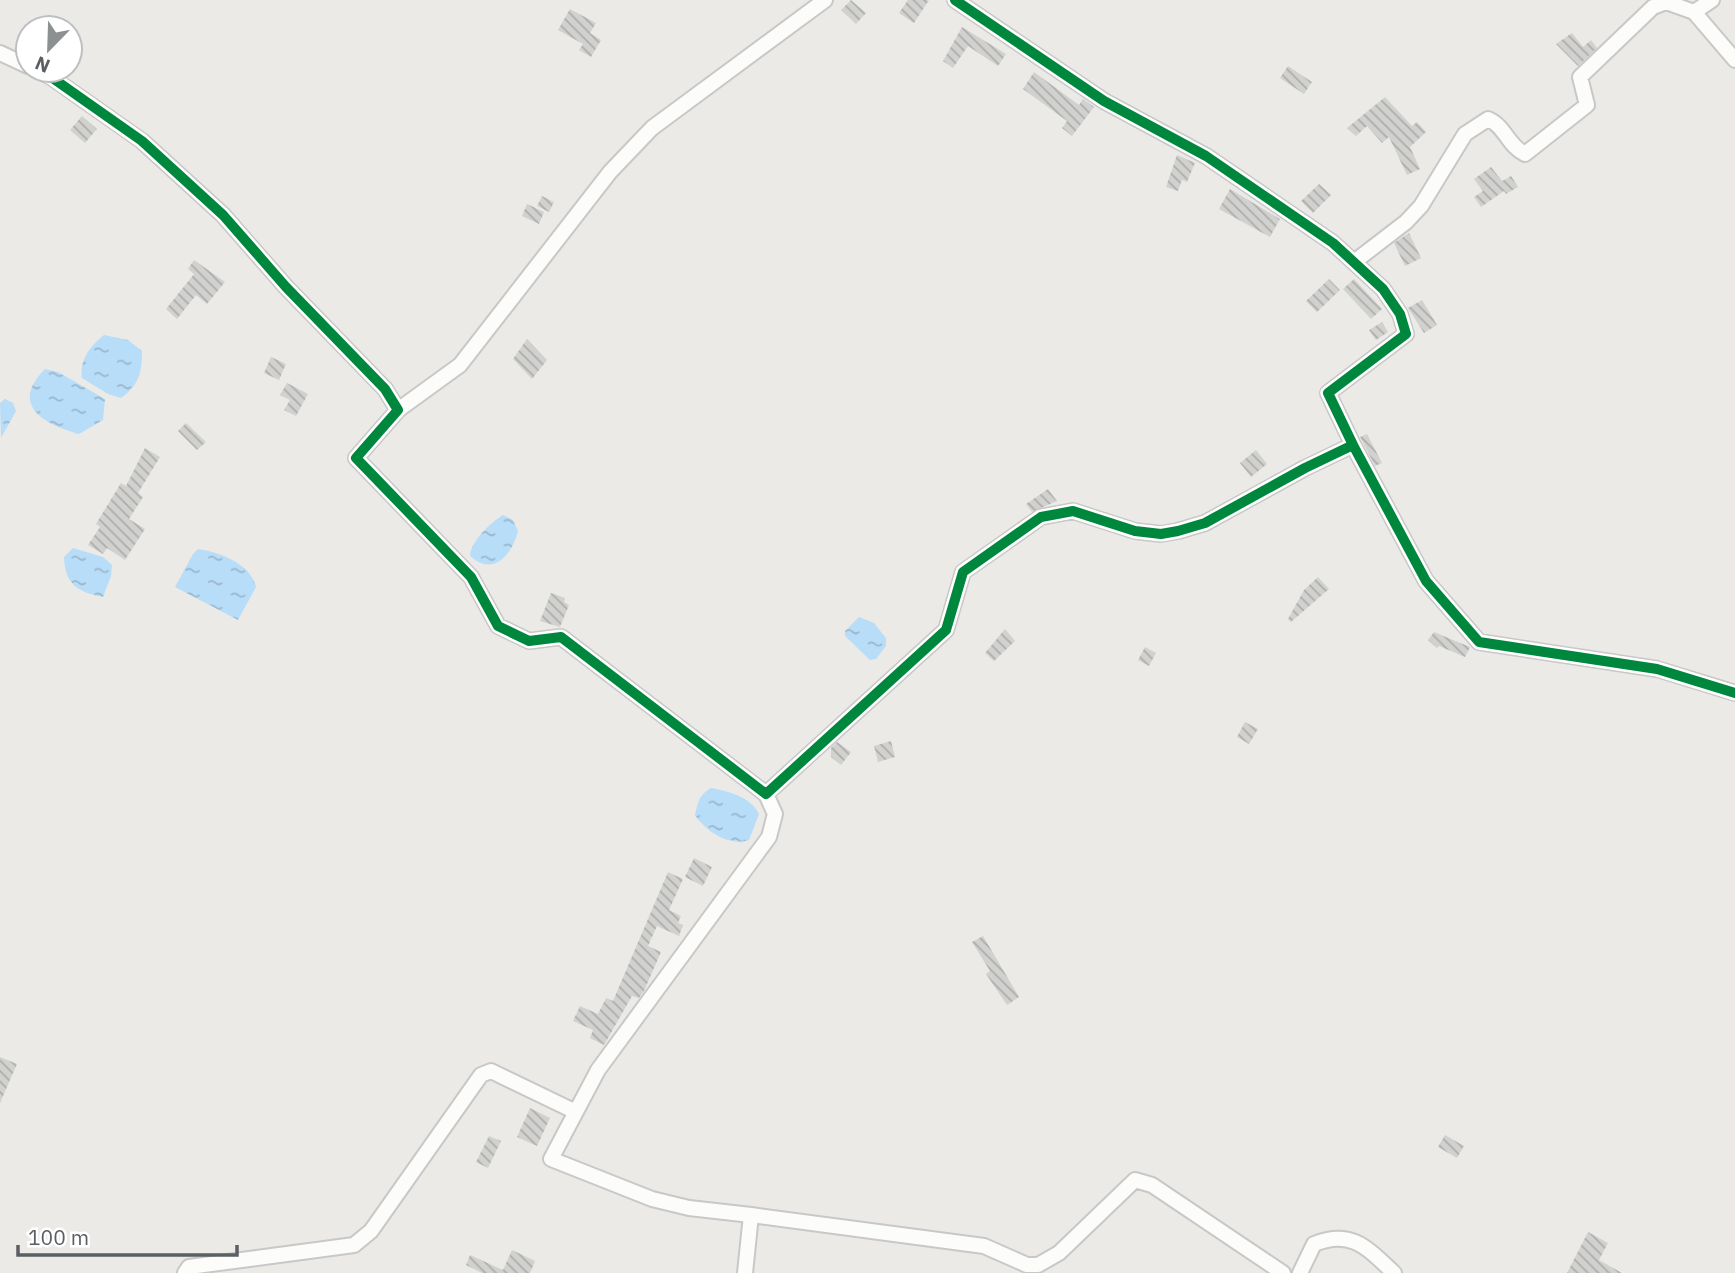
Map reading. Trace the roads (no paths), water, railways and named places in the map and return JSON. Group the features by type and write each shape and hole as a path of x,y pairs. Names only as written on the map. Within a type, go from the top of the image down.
{"street":[{"path":"825,0 652,128 610,172 460,366 398,410 356,458 471,577 498,626 529,641 561,637 766,794 775,814 769,837 598,1070 551,1159 652,1199 689,1208 984,1246 1027,1265 1038,1265 1059,1253 1135,1180 1142,1180 1283,1273"},
{"path":"955,0 1104,101 1206,156 1333,243 1383,289 1400,314 1406,334 1328,393 1426,582 1479,642 1657,669 1735,693"},
{"path":"1694,12 1712,0"},
{"path":"1354,262 1406,222 1421,206 1465,134 1488,119 1498,123 1517,150 1525,154 1587,105 1580,77 1653,7 1666,2 1694,12 1735,60"},
{"path":"62,84 142,141 223,215 286,287 385,389 398,410"},
{"path":"766,794 946,630 963,572 1041,517 1073,511 1135,531 1161,534 1178,531 1205,523 1353,445"},
{"path":"185,1273 189,1267 354,1245 370,1231 481,1074 491,1071 576,1112"},
{"path":"744,1273 751,1215"},
{"path":"1300,1273 1314,1244 1331,1237 1354,1239 1394,1273"}],"water":[{"path":"104,335 128,340 142,351 138,378 121,398 108,394 82,378 82,365 87,353"},
{"path":"45,369 58,372 105,399 103,420 79,434 55,425 36,412 30,394 34,382"},
{"path":"5,399 13,403 16,411 1,438 0,403"},
{"path":"503,515 513,520 518,531 511,548 494,564 478,562 470,556 474,544 487,528"},
{"path":"73,548 103,557 112,565 103,597 79,589 70,580 64,557"},
{"path":"198,549 233,561 253,579 256,587 238,620 175,587"},
{"path":"859,617 874,623 886,638 886,646 876,659 870,660 845,636 845,631"},
{"path":"711,788 738,796 755,808 759,814 749,840 742,842 726,839 699,821 695,815 700,799"}]}
